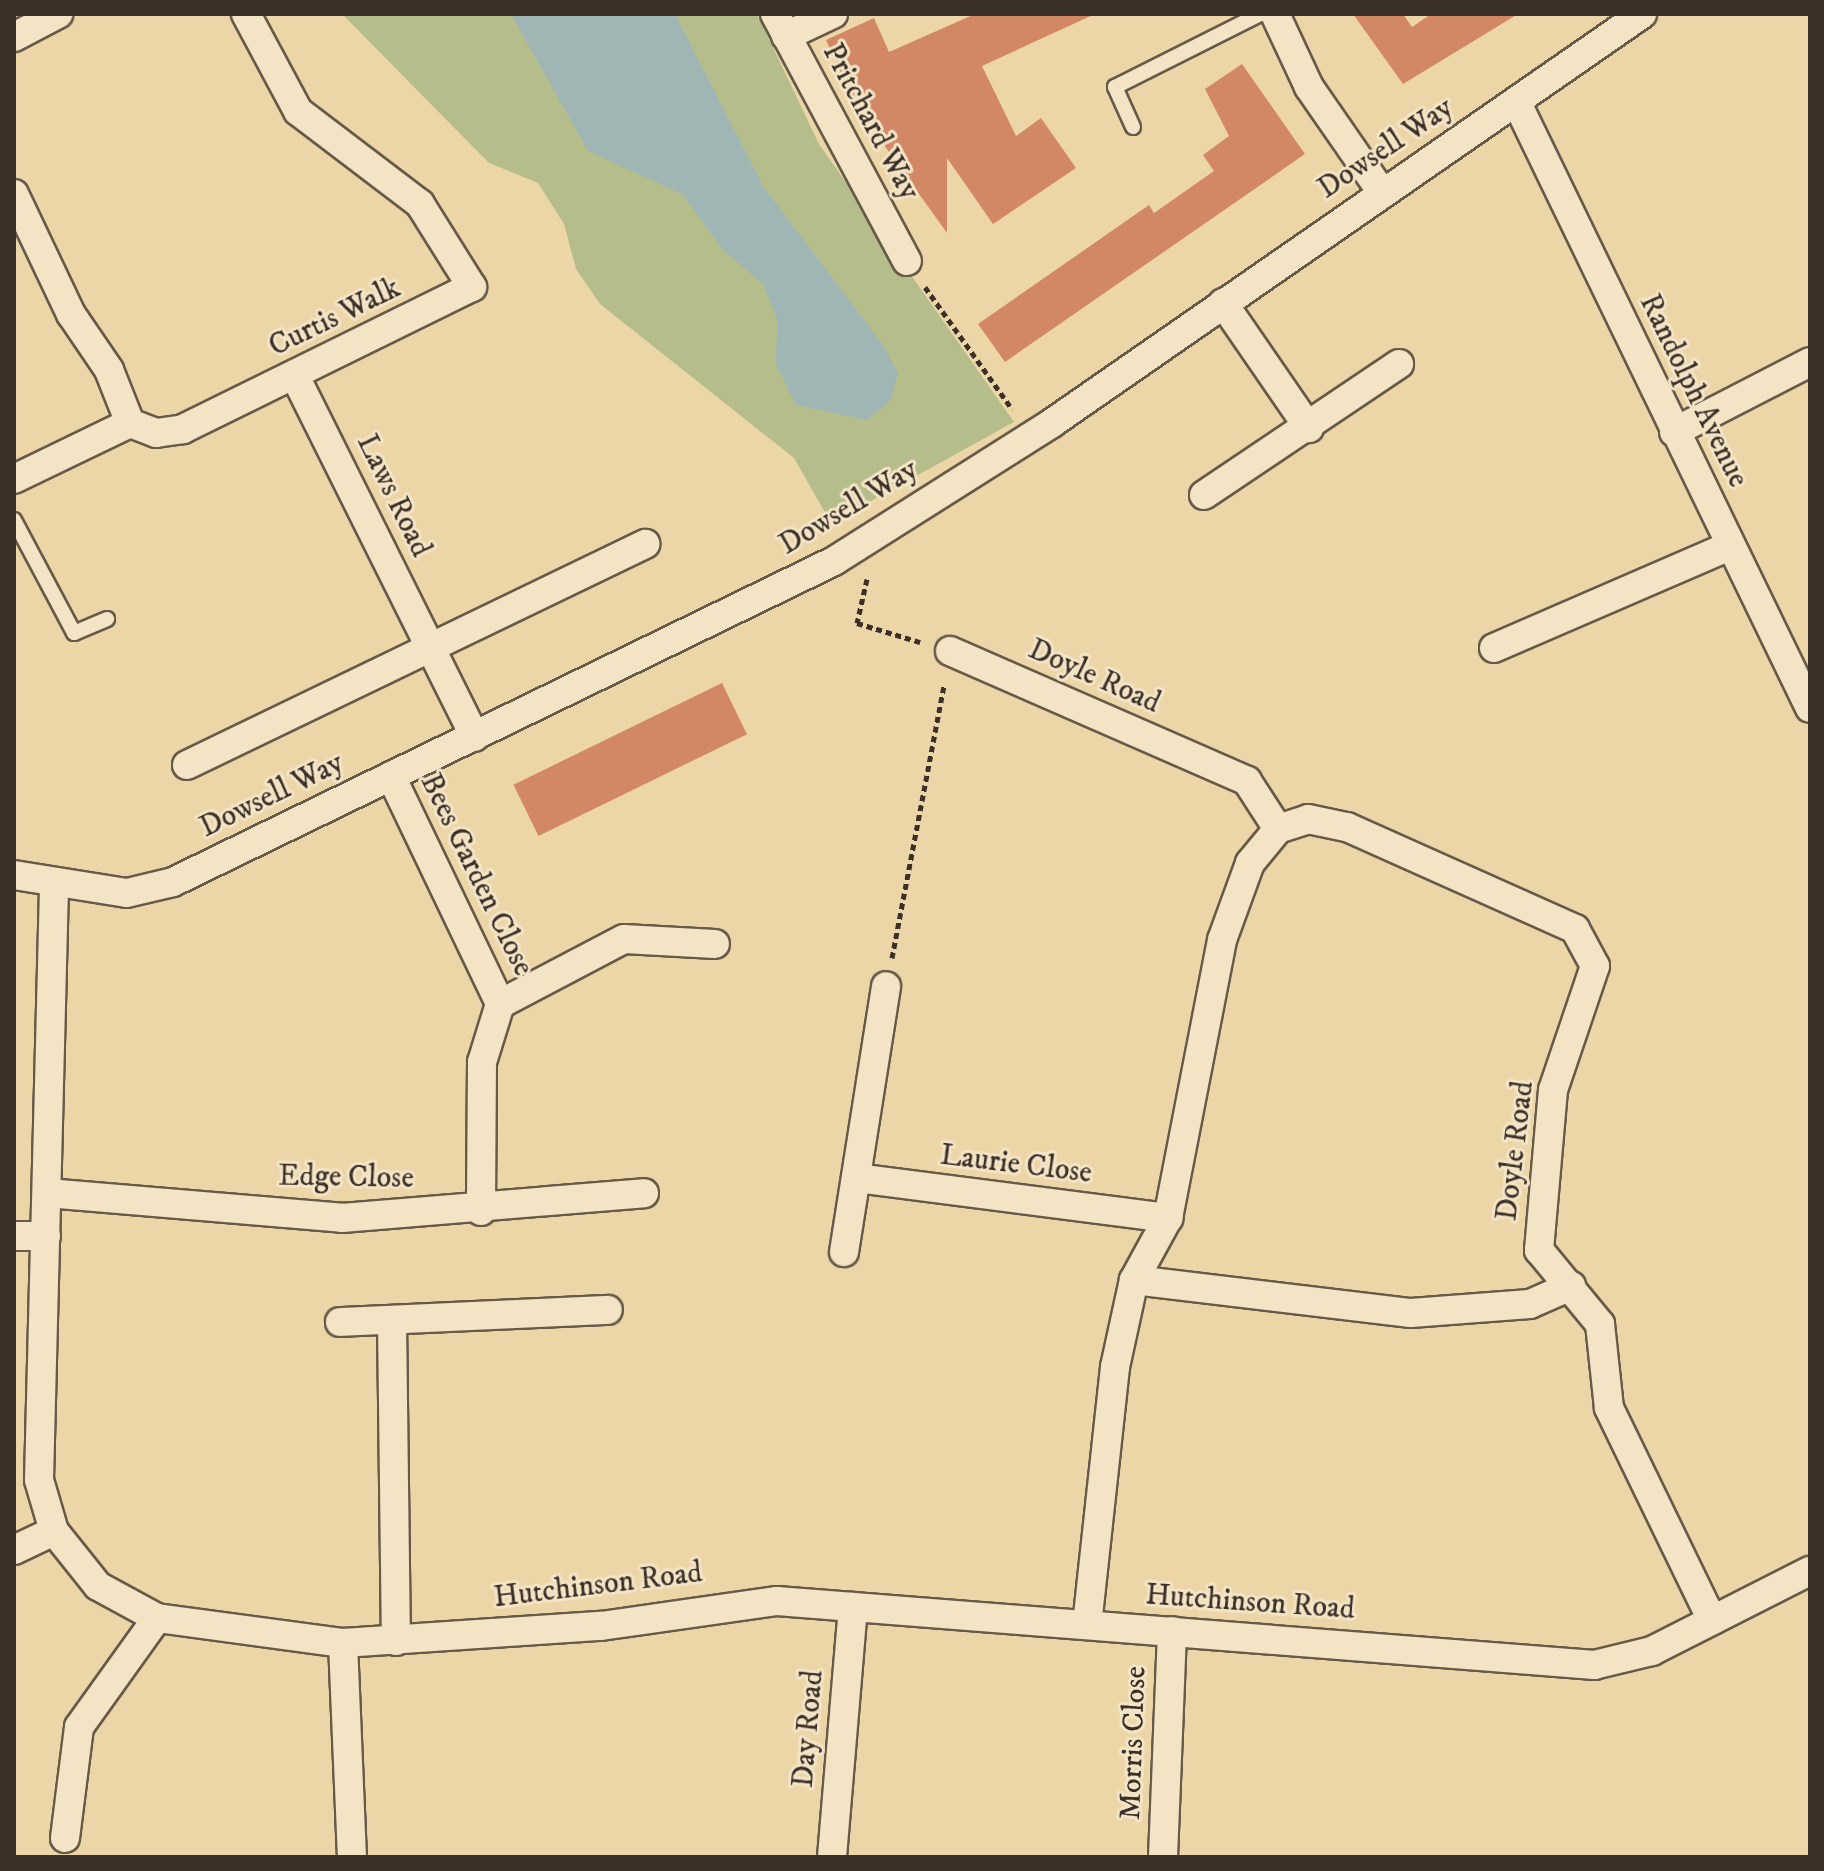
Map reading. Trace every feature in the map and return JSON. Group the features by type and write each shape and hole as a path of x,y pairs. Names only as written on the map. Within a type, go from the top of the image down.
{"street":[{"path":"14,37 58,14"},
{"name":"Curtis Walk","path":"130,423 156,433 183,429 472,287 420,204 298,111 246,14"},
{"path":"780,25 833,14"},
{"path":"1275,14 1309,87 1381,191"},
{"name":"Dowsell Way","path":"14,875 54,887 127,893 173,882 475,737 877,534 1032,436 1381,191 1517,103 1642,14"},
{"name":"Pritchard Way","path":"780,25 907,261"},
{"name":"Randolph Avenue","path":"1517,103 1810,708"},
{"path":"14,194 71,314 109,370 130,423 14,479"},
{"path":"1223,303 1309,428"},
{"path":"1674,432 1810,362"},
{"path":"1204,495 1309,428 1399,364"},
{"name":"Laws Road","path":"295,376 475,737"},
{"path":"187,765 645,544"},
{"path":"1494,648 1730,546"},
{"name":"Doyle Road","path":"950,651 1247,781 1278,829 1308,819 1347,827 1575,929 1595,966 1553,1090 1539,1250 1600,1324 1609,1408 1712,1620"},
{"name":"Bees Garden Close","path":"391,776 500,1004 482,1062 481,1211"},
{"path":"1087,1625 1115,1367 1134,1280 1168,1218 1222,940 1250,863 1278,829"},
{"name":"Hutchinson Road","path":"54,887 39,1480 54,1531 98,1586 157,1618 343,1643 601,1626 761,1602 1594,1665 1652,1651 1810,1571"},
{"name":"Bees Garden Close","path":"500,1004 624,939 715,944"},
{"path":"844,1252 886,986"},
{"name":"Laurie Close","path":"856,1178 1168,1218"},
{"name":"Edge Close","path":"47,1193 342,1218 481,1211 644,1193"},
{"path":"14,1236 46,1236"},
{"path":"1134,1280 1411,1313 1530,1304 1571,1286"},
{"path":"340,1322 608,1310"},
{"path":"392,1320 396,1641"},
{"path":"14,1550 54,1531"},
{"name":"Day Road","path":"832,1857 853,1607"},
{"path":"65,1838 79,1727 157,1618"},
{"name":"Morris Close","path":"1163,1857 1172,1631"},
{"path":"343,1643 352,1857"}],"lane":[{"path":"1133,127 1115,87 1260,14"},
{"path":"14,520 74,633 107,619"}],"path":[{"path":"907,261 1032,436"},
{"path":"877,534 857,623 950,651 886,986"}],"green space":[{"path":"342,14 757,14 819,144 1014,422 831,523 794,458 600,304 576,269 564,224 538,183 489,163"}],"water":[{"path":"511,14 675,14 763,186 883,345 898,373 890,401 867,420 796,405 776,364 777,319 763,284 723,250 682,194 588,151"}],"building":[{"path":"975,14 1095,14 982,66 1016,136 1041,118 1076,168 993,224 947,158 947,233 856,106 826,40 874,18 889,52"},
{"path":"1353,14 1403,14 1412,27 1431,14 1518,14 1403,84"},
{"path":"1242,64 1305,154 1005,362 978,324 1149,205 1154,213 1214,171 1203,155 1229,136 1205,89"},
{"path":"722,683 747,734 538,836 513,785"}]}
